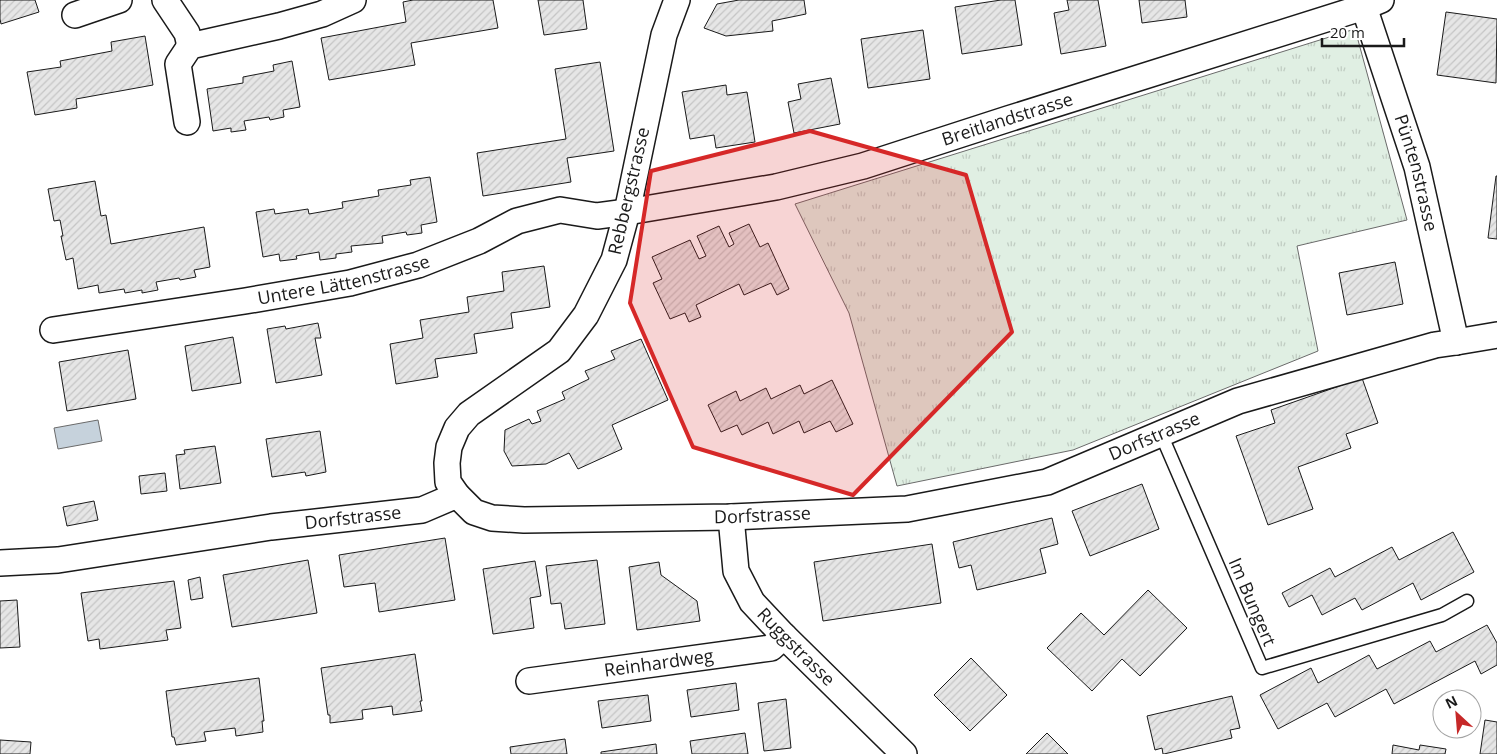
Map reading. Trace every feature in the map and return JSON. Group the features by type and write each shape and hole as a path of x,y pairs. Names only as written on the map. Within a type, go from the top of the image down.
{"street":[{"path":"75,15 119,0"},
{"path":"165,0 187,33 190,46"},
{"path":"188,122 178,64 190,46 280,26 322,14 353,0"},
{"name":"Rebbergstrasse","path":"457,495 448,482 447,463 448,447 457,428 469,414 559,351 586,315 614,260 627,212 664,35 677,0"},
{"name":"Breitlandstrasse","path":"627,212 776,187 863,166 1372,4"},
{"name":"Püntenstrasse","path":"1372,4 1417,167 1456,342"},
{"name":"Untere Lättenstrasse","path":"53,330 350,283 418,266 478,241 517,221 560,210 597,216 627,212"},
{"name":"Dorfstrasse","path":"7,563 58,560 271,527 422,510 457,495 474,512 492,518 524,520 731,517 907,509 1047,482 1238,400 1435,345 1497,335"},
{"name":"Ruggstrasse","path":"731,517 736,571 752,602 904,754"},
{"name":"Reinhardweg","path":"529,681 771,648 784,636"}],"lane":[{"name":"Im Bungert","path":"1161,434 1262,668 1442,615 1467,601"}],"highlighted area":[{"path":"810,131 966,175 1012,332 853,495 693,447 630,303 651,171"}],"green space":[{"path":"1355,29 1407,220 1297,246 1318,351 1073,450 897,486 849,313 795,204"}],"shaded area":[{"path":"98,420 102,441 58,449 54,428"}],"building":[{"path":"0,0 35,0 39,12 1,24"},
{"path":"413,0 493,0 498,28 411,43 415,65 329,80 321,38 406,22 403,2"},
{"path":"538,0 583,0 587,29 544,35"},
{"path":"739,0 804,0 806,14 772,21 773,31 726,36 704,28 717,4"},
{"path":"1001,0 1015,0 1022,45 962,54 955,7"},
{"path":"1067,0 1098,0 1106,46 1061,54 1054,13 1069,10"},
{"path":"1139,0 1185,0 1187,17 1142,23"},
{"path":"1446,12 1497,19 1496,83 1437,75"},
{"path":"923,30 930,79 868,88 861,39"},
{"path":"145,36 153,85 76,99 77,108 35,115 27,72 61,67 60,61 112,51 111,42"},
{"path":"292,61 300,107 283,110 284,117 270,120 269,117 244,121 246,130 231,132 231,128 213,131 207,89 243,83 243,77 274,71 273,65"},
{"path":"600,62 614,151 567,158 571,182 483,196 477,153 566,139 555,69"},
{"path":"831,78 840,124 794,133 788,102 801,99 798,84"},
{"path":"726,85 727,95 747,92 755,142 716,148 714,135 690,139 682,92"},
{"path":"1497,176 1497,239 1488,238"},
{"path":"430,177 437,222 421,225 422,233 407,235 406,232 382,236 383,243 351,246 352,252 336,254 336,258 320,260 319,252 296,256 297,259 280,261 279,254 263,257 256,212 274,209 275,214 308,209 309,214 343,208 342,202 379,196 378,190 411,185 410,180"},
{"path":"95,181 101,216 106,215 111,244 204,227 210,267 194,270 196,277 156,282 158,290 142,293 142,290 125,293 124,289 99,293 98,285 78,289 73,258 66,260 60,220 54,221 48,189"},
{"path":"749,224 760,247 768,243 789,289 777,295 771,283 744,295 739,284 696,305 701,317 689,322 685,313 670,319 653,283 662,279 652,257 690,240 699,259 706,256 697,236 719,226 729,247 734,244 729,233"},
{"path":"1395,262 1403,304 1347,315 1339,273"},
{"path":"544,266 550,307 511,313 513,328 474,334 477,353 435,359 438,377 396,384 390,344 423,338 420,320 469,312 467,297 504,291 502,272"},
{"path":"318,323 321,338 315,338 322,375 276,383 267,329 285,326 286,329"},
{"path":"233,337 241,383 192,391 185,346"},
{"path":"641,339 668,400 612,425 622,449 578,469 569,453 546,464 512,466 504,451 505,430 529,419 532,424 541,421 537,411 565,399 562,392 589,379 585,371 615,359 611,351"},
{"path":"128,350 136,399 67,411 59,362"},
{"path":"1362,378 1378,423 1346,434 1351,448 1298,467 1313,509 1268,525 1236,436 1275,423 1271,410"},
{"path":"832,380 853,424 836,432 830,421 804,433 799,421 773,434 768,422 742,435 737,425 721,432 708,405 736,391 740,401 766,388 771,399 800,385 804,394"},
{"path":"320,431 326,472 306,476 305,472 272,477 266,439"},
{"path":"215,446 221,483 180,489 176,455 185,454 184,450"},
{"path":"165,473 167,491 141,494 139,476"},
{"path":"1142,484 1159,529 1090,556 1072,511"},
{"path":"94,501 98,520 67,526 63,507"},
{"path":"1052,518 1058,544 1040,549 1046,573 977,590 971,565 959,568 953,542"},
{"path":"1453,532 1474,572 1421,600 1413,583 1362,610 1355,598 1322,615 1312,595 1289,607 1282,593 1330,568 1335,577 1392,547 1399,560"},
{"path":"445,538 455,600 379,612 375,583 344,587 339,555"},
{"path":"932,544 941,603 823,621 814,562"},
{"path":"308,560 317,613 232,627 223,575"},
{"path":"597,560 605,624 565,629 561,603 551,604 546,566"},
{"path":"535,561 541,596 530,598 534,628 493,634 483,569"},
{"path":"659,562 661,575 697,601 700,621 637,630 629,567"},
{"path":"200,577 203,598 191,600 188,580"},
{"path":"174,581 181,628 166,630 168,640 100,649 99,639 88,641 81,593"},
{"path":"1148,590 1187,628 1140,676 1122,659 1092,691 1047,648 1081,613 1104,635"},
{"path":"17,600 20,647 0,648 0,601"},
{"path":"1487,625 1497,643 1497,665 1481,674 1475,661 1394,704 1386,689 1335,717 1327,703 1278,729 1260,695 1311,668 1318,683 1369,655 1377,669 1430,641 1436,652"},
{"path":"415,654 422,711 393,715 392,706 362,710 363,719 330,723 321,668"},
{"path":"971,658 1007,695 970,731 934,695"},
{"path":"259,678 264,721 262,721 263,732 236,736 235,728 204,732 206,741 176,745 174,737 172,737 166,691"},
{"path":"736,683 739,710 691,717 687,690"},
{"path":"648,695 651,721 602,728 598,701"},
{"path":"1232,696 1240,728 1230,730 1232,738 1164,754 1162,748 1155,750 1147,716"},
{"path":"786,699 791,748 764,751 758,703"},
{"path":"1485,720 1497,722 1497,754 1480,754"},
{"path":"745,733 748,754 692,754 690,741"},
{"path":"1047,733 1068,754 1026,754"},
{"path":"565,739 567,754 511,754 510,747"},
{"path":"0,740 31,742 30,754 0,754"},
{"path":"656,744 657,754 601,754 601,752"},
{"path":"1393,745 1419,750 1420,745 1446,749 1445,754 1392,754"}]}
